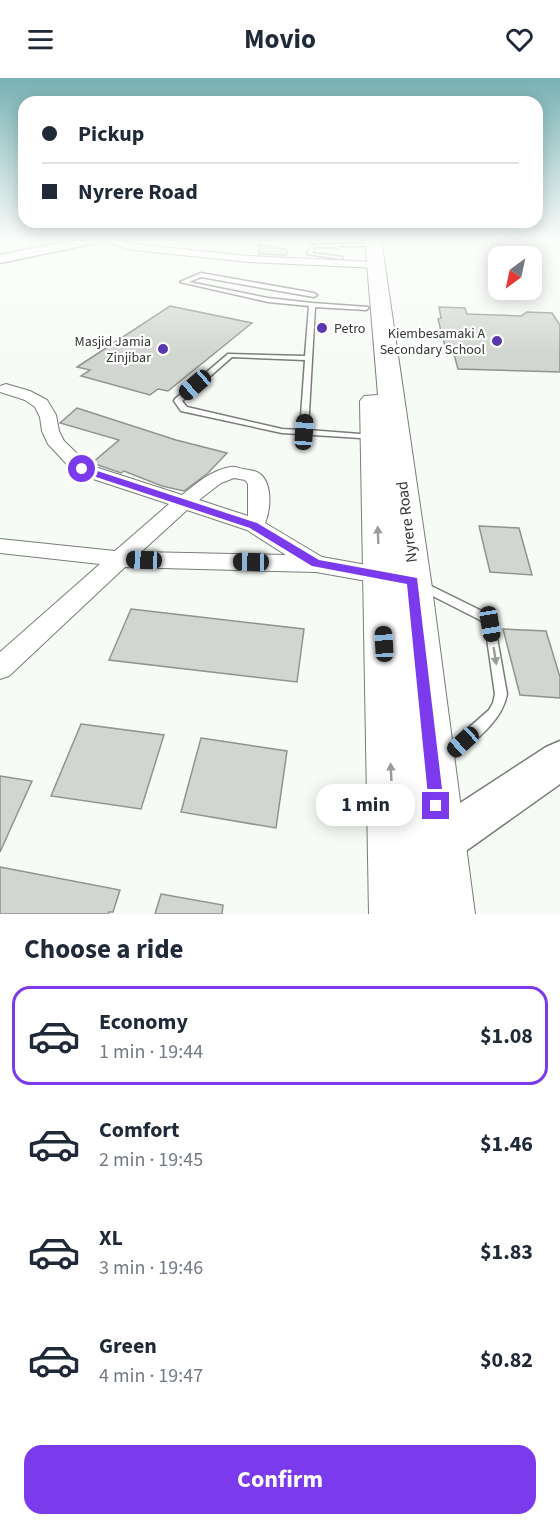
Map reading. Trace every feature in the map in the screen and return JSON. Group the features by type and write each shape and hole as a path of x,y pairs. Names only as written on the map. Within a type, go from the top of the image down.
{"main road":[{"name":"Nyrere Road","path":"360,278 385,438 413,581 433,769 418,847 397,914"},
{"name":"Nyrere Road","path":"361,278 385,438 379,576 418,847 447,914"},
{"path":"418,847 560,760"}],"street":[{"path":"6,389 28,394 43,404 49,415 50,433 61,450 82,469 254,525 316,564"},
{"path":"0,668 184,502 218,477 226,473 251,476 260,492 259,514 254,525"},
{"path":"0,546 123,559 316,564 413,581"}],"lane":[{"path":"193,278 183,282 231,294 312,305 366,308"},
{"path":"218,278 314,295"},
{"path":"231,294 246,283"},
{"path":"304,432 312,305"},
{"path":"309,358 230,355 178,400 179,405 184,409 244,424 304,432 385,438"},
{"path":"413,581 484,617 490,624 501,694 493,714 433,769"}],"building":[{"name":"Masjid Jamia Zinjibar","path":"170,306 252,323 168,391 158,389 150,395 81,376 90,370 77,367"},
{"path":"439,307 465,308 467,314 521,316 527,312 552,313 560,325 560,372 458,369 452,347 445,346 438,319 441,318"},
{"path":"77,408 176,440 227,453 208,473 184,491 162,486 124,471 121,473 92,463 119,440 60,423"},
{"path":"479,526 519,528 532,575 490,572"},
{"path":"131,609 304,629 297,682 109,660"},
{"path":"503,629 546,631 560,677 560,698 520,695"},
{"path":"81,724 164,735 141,809 51,796"},
{"path":"201,738 287,751 276,828 181,812"},
{"path":"0,776 32,781 0,852"},
{"path":"0,867 120,890 113,912 108,914 0,914"},
{"path":"161,894 223,905 222,914 155,914"}],"place":[{"name":"Petro","path":"322,328"},
{"name":"Kiembesamaki A Secondary School","path":"497,341"},
{"name":"Masjid Jamia Zinjibar","path":"163,349"}],"route":[{"path":"82,469 254,525 316,564 413,581 436,806"}]}
